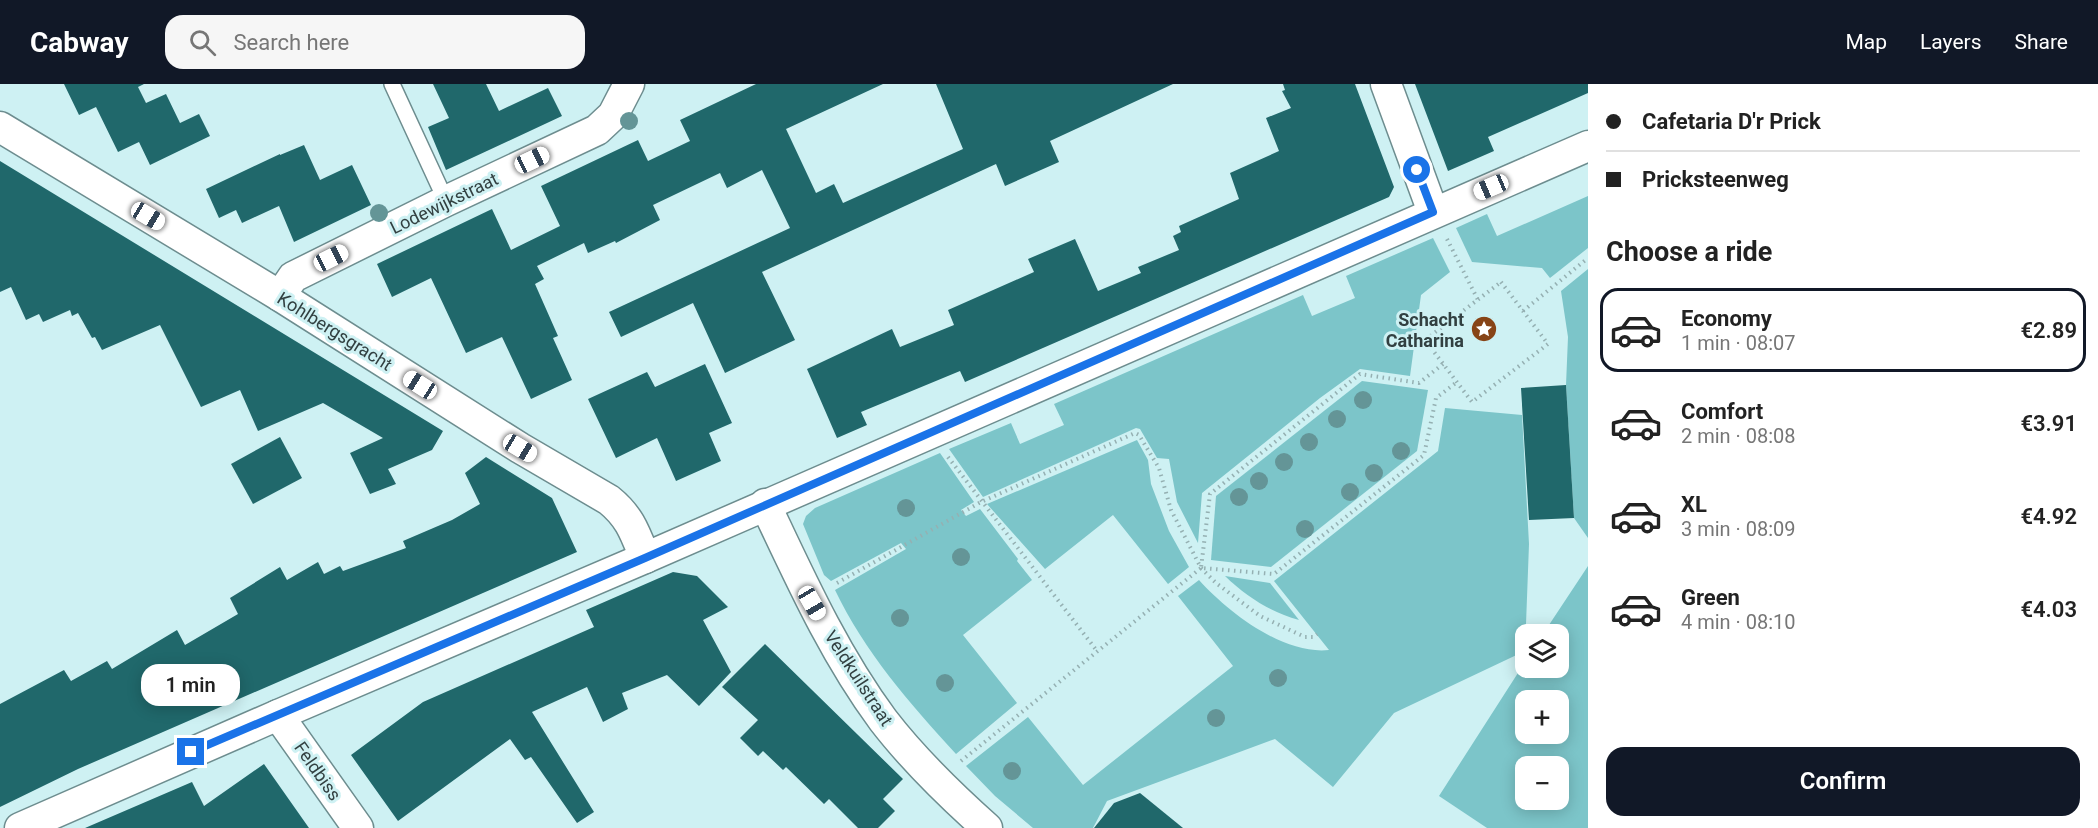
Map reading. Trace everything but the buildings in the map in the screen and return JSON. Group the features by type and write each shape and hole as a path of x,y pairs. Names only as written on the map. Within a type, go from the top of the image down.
{"street":[{"name":"Lodewijkstraat","path":"280,296 293,277 446,201 597,130 613,115 630,84"},
{"path":"1386,84 1433,212"},
{"name":"Kohlbergsgracht","path":"0,127 280,296 520,448 609,500 622,510 630,522 645,558"},
{"path":"20,828 1588,146"},
{"name":"Veldkuilstraat","path":"765,504 809,597 845,660 884,720 945,789 987,828"},
{"name":"Feldbiss","path":"278,715 358,828"}],"lane":[{"path":"392,84 446,201"}],"path":[{"path":"1433,212 1478,300"},
{"path":"1523,311 1588,258"},
{"path":"1501,282 1523,311 1548,344 1472,402 1425,340 1501,282"},
{"path":"1201,568 1210,494 1360,374 1419,383 1443,364"},
{"path":"961,761 1201,568 1274,574 1424,455 1436,398 1457,382"},
{"path":"934,430 943,450 981,502 1097,651"},
{"path":"809,597 981,502 1135,433 1139,435 1159,468 1171,510 1201,568 1216,583 1260,616 1305,638 1313,638 1317,634"}],"shaded area":[{"path":"1588,196 1588,248 1550,278 1542,268 1472,262 1456,228 1487,214 1497,236"},
{"path":"1433,238 1450,272 1421,295 1410,376 1360,369 1320,398 1202,493 1198,543 1177,502 1169,459 1157,458 1140,429 1136,428 983,497 949,449 1011,423 1020,444 1064,425 1054,404 1303,295 1312,316 1355,298 1346,276"},
{"path":"1588,269 1588,538 1574,518 1566,385 1568,337 1561,291"},
{"path":"1362,381 1428,390 1417,451 1271,567 1211,560 1216,496"},
{"path":"1445,408 1522,415 1529,544 1526,624 1515,624 1515,656 1394,713 1333,787 1275,739 1107,801 1093,828 1033,828 995,796 966,766 1028,717 1083,785 1233,666 1178,596 1199,580 1225,605 1258,629 1293,646 1311,650 1329,650 1274,581 1438,451"},
{"path":"1137,440 1148,460 1151,484 1169,531 1189,567 1168,584 1113,515 1045,569 987,504"},
{"path":"940,453 974,502 961,510 966,516 980,509 1032,580 963,635 1017,703 956,754 905,696 874,656 835,590 906,549 901,543 831,581 824,575 803,524 806,516 815,508"},
{"path":"1588,566 1588,828 1487,828 1439,796 1515,678 1569,678 1569,624 1550,624"},
{"path":"1225,576 1270,583 1299,620 1259,603"}],"place":[{"name":"Schacht Catharina","path":"1484,329"}],"route":[{"path":"191,752 645,558 1433,212 1417,170"}]}
